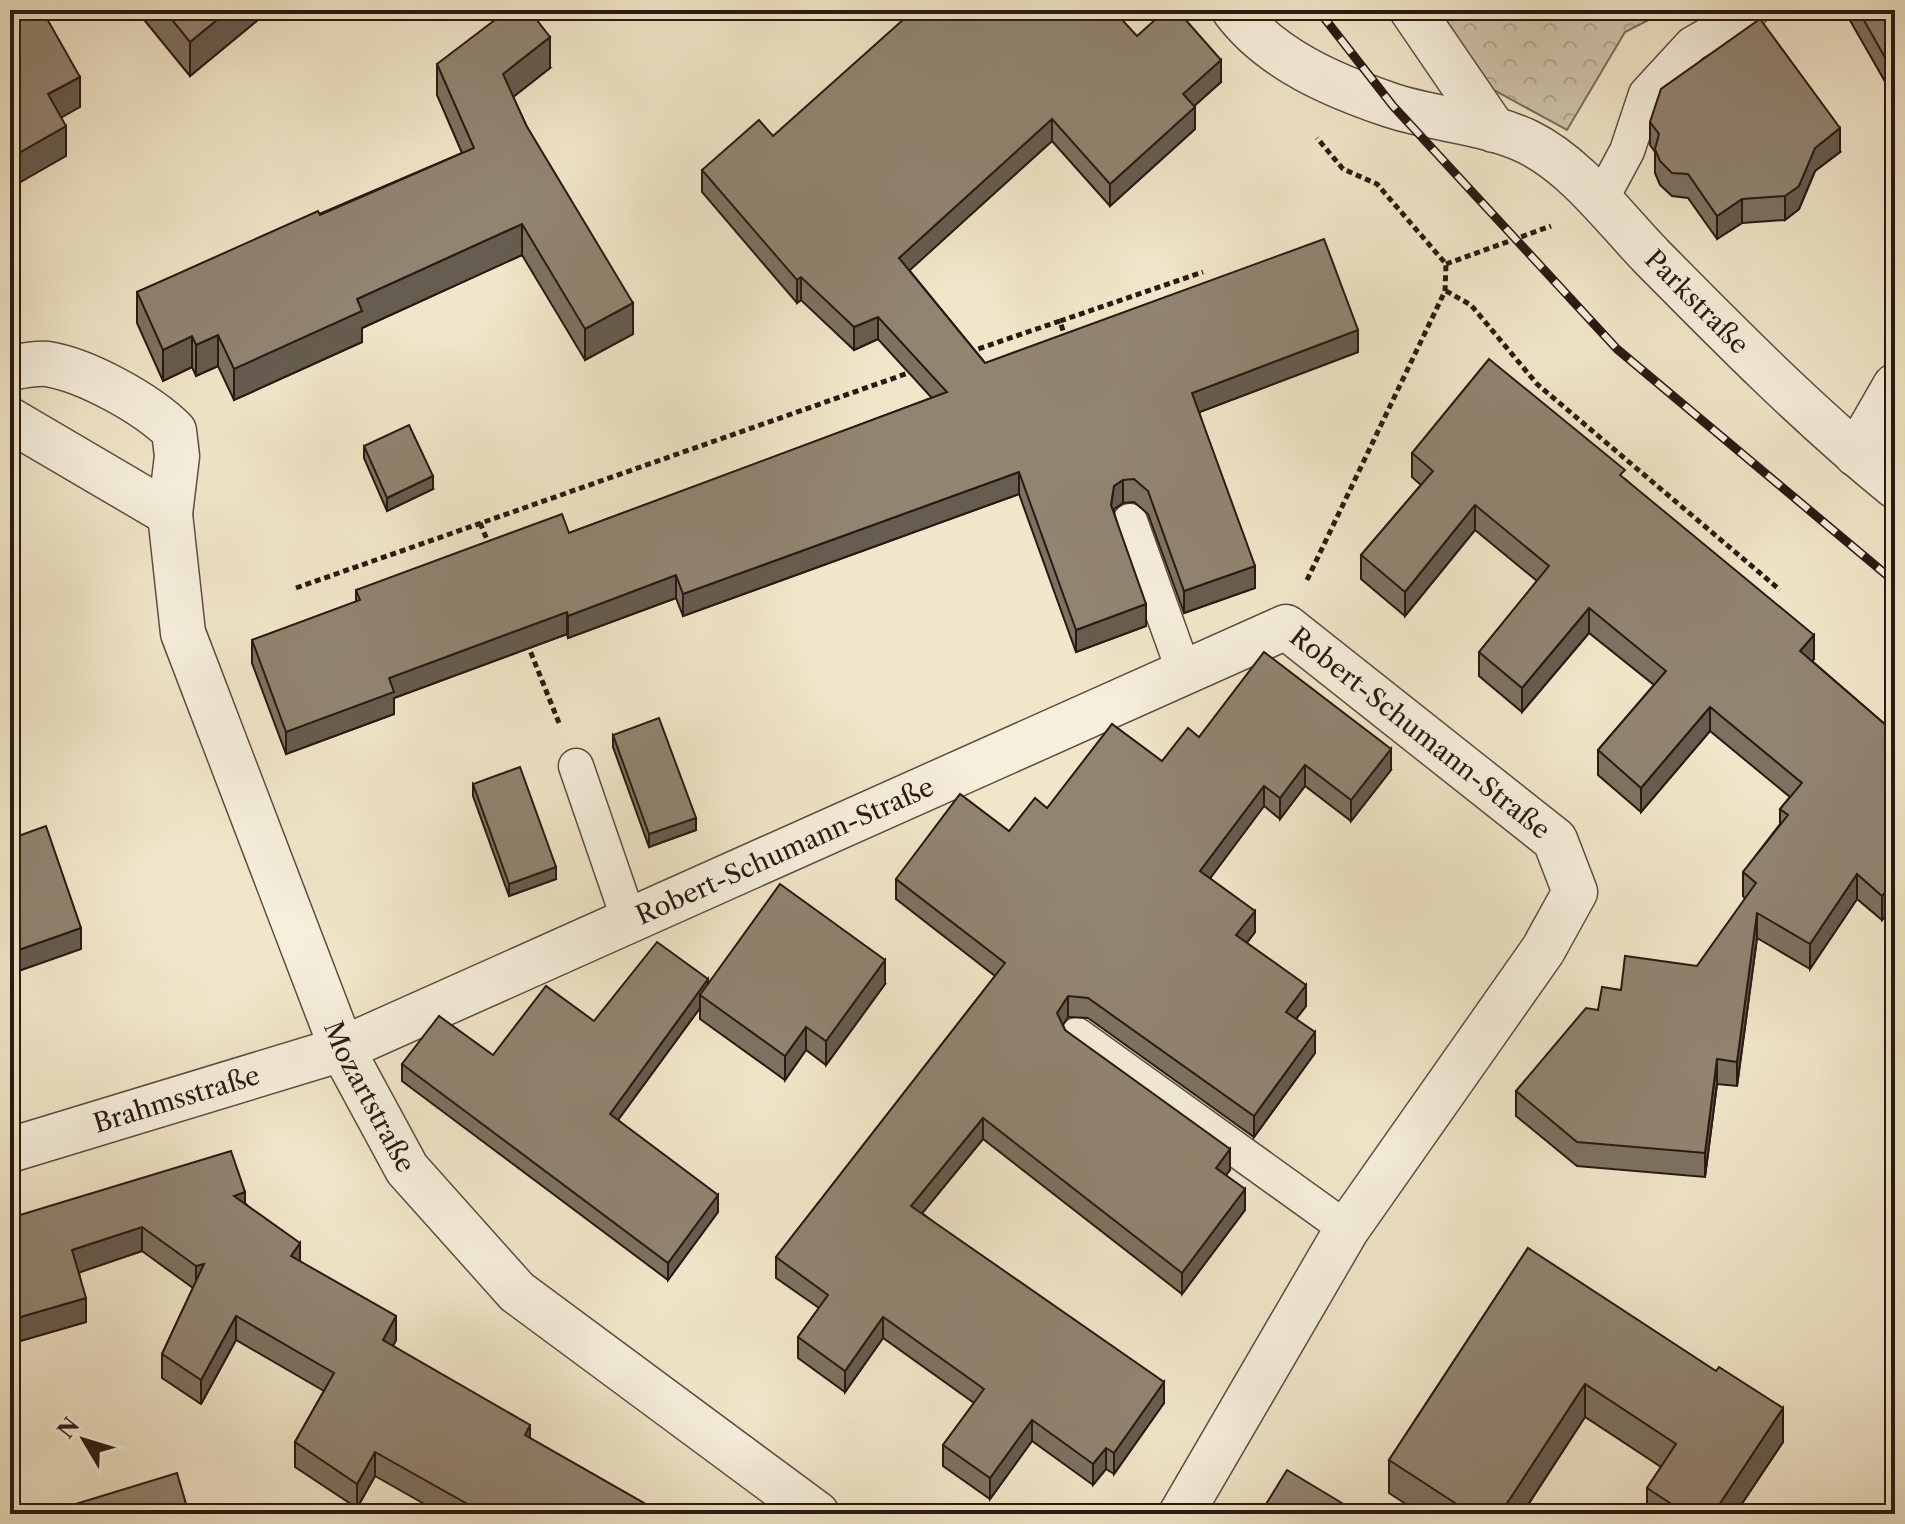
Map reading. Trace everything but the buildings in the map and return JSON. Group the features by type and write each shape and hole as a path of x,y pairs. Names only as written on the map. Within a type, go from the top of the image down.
{"street":[{"name":"Parkstraße","path":"1234,10 1275,51 1297,64 1393,106 1494,130 1528,142 1563,165 1856,454 1895,486"},
{"path":"1412,10 1494,130"},
{"name":"Mozartstraße","path":"10,368 46,364 75,372 155,412 174,431 177,456 170,514 183,633 342,1049 407,1169 517,1292 817,1514"},
{"path":"1856,454 1895,386"},
{"path":"10,420 170,514"},
{"name":"Robert-Schumann-Straße","path":"342,1049 1286,627 1555,840 1575,892 1543,950 1347,1229 1181,1514"},
{"name":"Brahmsstraße","path":"10,1150 342,1049"}],"lane":[{"path":"1599,203 1627,151 1646,94 1692,44 1752,10"},
{"path":"1130,521 1184,672"},
{"path":"576,766 629,920"},
{"path":"1077,1035 1347,1229"}],"path":[{"path":"1286,627 1445,291 1446,264 1377,184 1343,169 1315,135 1297,64"},
{"path":"1446,264 1551,226 1562,237"},
{"path":"956,357 1203,272"},
{"path":"1445,291 1471,305 1537,384 1780,590"},
{"path":"1060,321 1070,349"},
{"path":"296,588 926,367"},
{"path":"480,523 491,551"},
{"path":"525,637 576,766"}],"green space":[{"path":"1437,10 1668,10 1625,32 1567,130 1481,83"}],"railway":[{"path":"1318,10 1393,106 1617,349 1895,582"}]}
